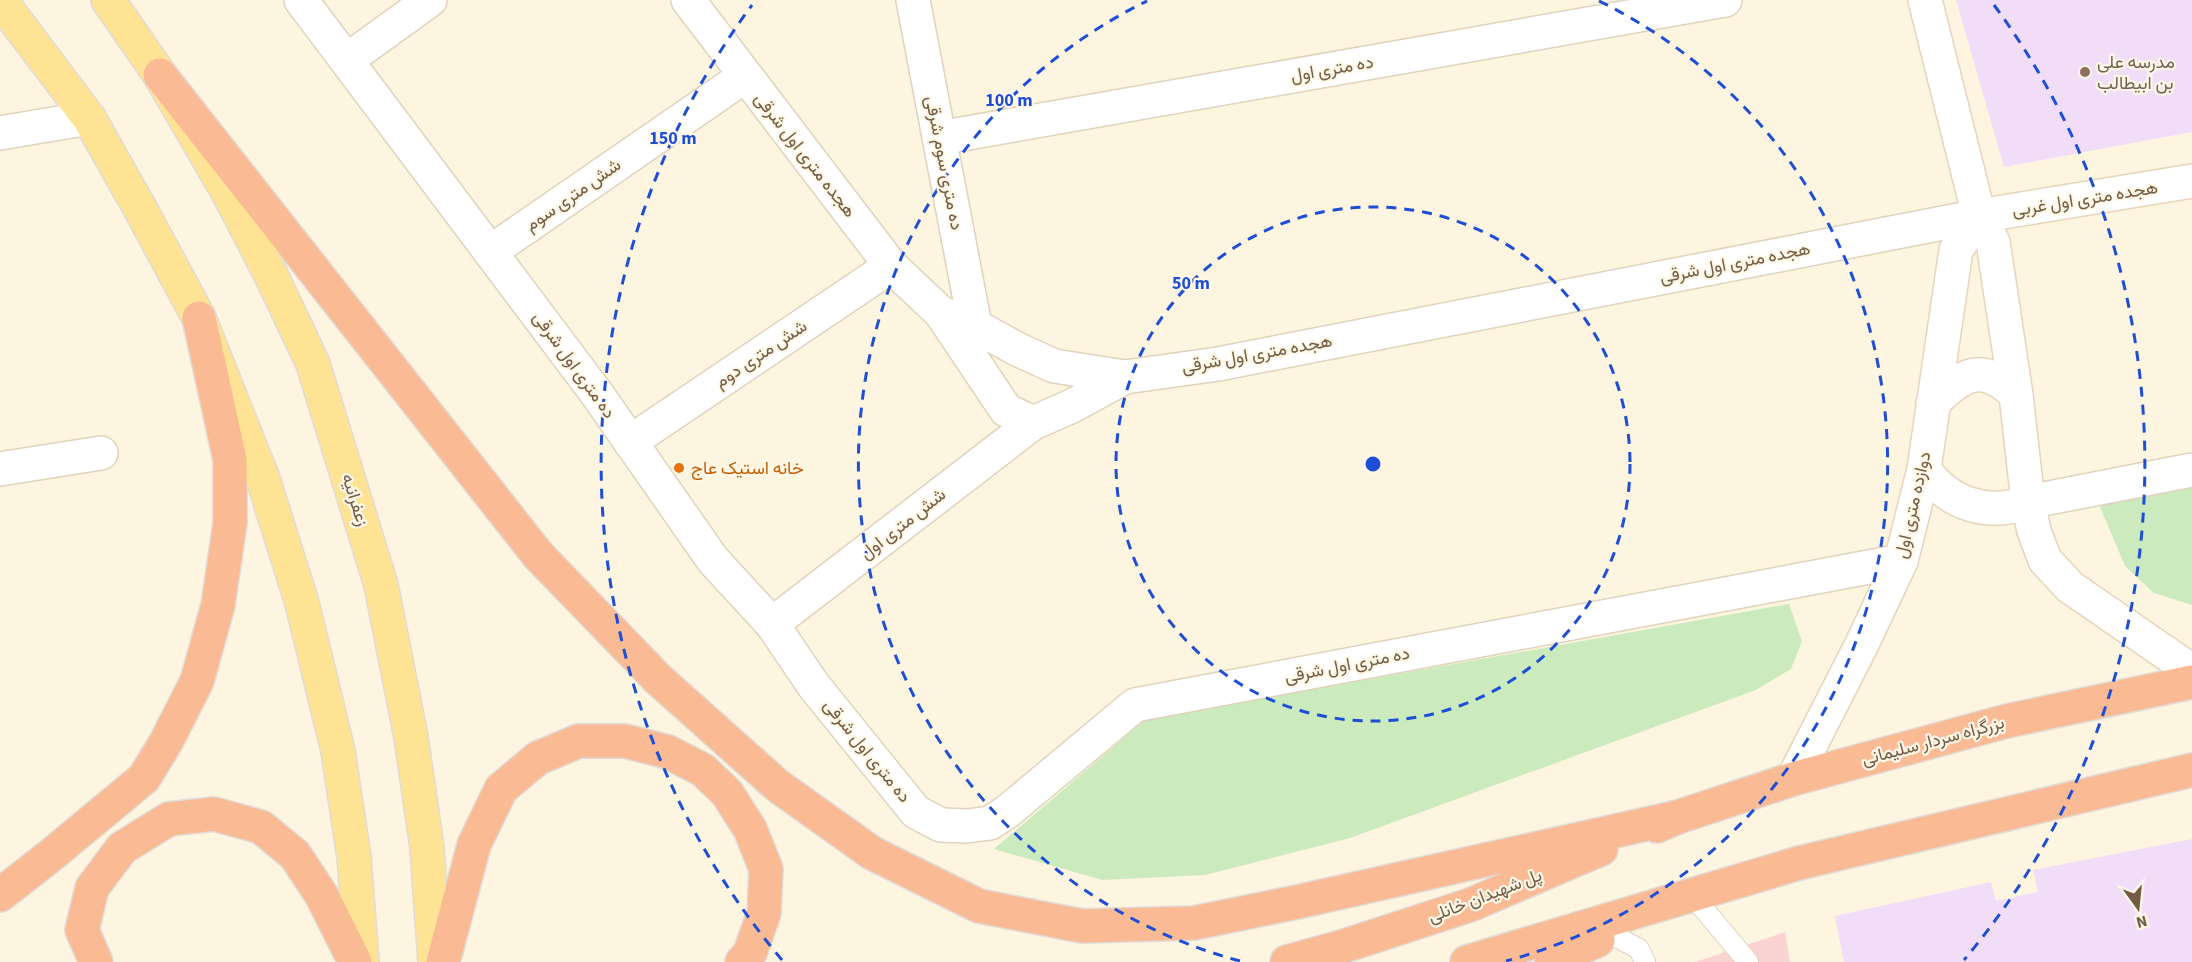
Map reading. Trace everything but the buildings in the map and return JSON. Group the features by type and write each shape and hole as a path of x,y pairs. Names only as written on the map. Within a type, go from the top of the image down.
{"highway":[{"path":"160,75 538,555 650,671 778,786 872,853 980,906 1082,926 1194,923 1678,817"},
{"path":"0,895 144,778 166,742 197,681 218,605 230,523 230,460 199,318"},
{"name":"بزرگراه سردار سلیمانی","path":"1678,817 1793,779 2007,721 2192,682"},
{"path":"443,962 474,845 501,789 538,758 579,741 625,741 668,752 703,770 726,793 750,829 766,869 764,913 750,953 742,962"},
{"path":"1467,962 1799,863 2192,770"},
{"path":"96,962 82,930 92,888 122,848 169,819 214,814 261,827 295,855 322,896 355,962"},
{"name":"پل شهیدان خانلی","path":"1287,962 1470,905 1678,817"},
{"path":"1552,962 1692,895"}],"main road":[{"path":"0,0 89,118 199,318 262,479 302,603 338,751 354,857 362,962"},
{"name":"زعفرانیه","path":"108,0 160,75 230,194 313,364 381,585 411,737 427,848 435,962"}],"street":[{"name":"ده متری اول شرقی","path":"301,0 630,442 713,560 772,624 814,686 916,812 941,825 967,826 990,823 1008,811 1135,705 1901,561"},
{"path":"347,60 430,0"},
{"name":"هجده متری اول شرقی","path":"688,0 891,266 941,313 975,326 1054,366 1125,377 1218,364 1979,216"},
{"name":"ده متری سوم شرقی","path":"913,0 975,326"},
{"name":"ده متری اول","path":"939,138 1725,0"},
{"path":"1925,0 1979,216 1993,242 2016,395 2028,502 2034,531 2045,560 2070,587 2192,671"},
{"name":"شش متری سوم","path":"490,252 745,76"},
{"path":"0,133 89,118"},
{"name":"هجده متری اول غربی","path":"1979,216 2192,181"},
{"name":"دوازده متری اول","path":"1793,779 1861,646 1901,561 1924,469 1956,250 1979,216"},
{"name":"شش متری دوم","path":"630,442 891,266"},
{"path":"941,313 1006,410 1033,423"},
{"path":"1933,403 1953,383 1969,376 1989,375 2006,385 2016,395"},
{"name":"شش متری اول","path":"772,624 1033,423 1072,406 1125,377"},
{"path":"0,469 101,453"},
{"path":"1924,469 1931,480 1951,497 1976,507 2002,508 2192,470"}],"lane":[{"path":"1692,895 1748,962"},
{"path":"1611,934 1639,949 1645,962"}],"shaded area":[{"name":"مدرسه علی بن ابیطالب","path":"1956,0 2192,0 2192,132 2004,167"},
{"path":"2192,839 2192,962 1844,962 1835,916 1991,882 1996,901 2038,892 2033,870"},
{"path":"1785,932 1790,962 1695,962"}],"green space":[{"path":"2192,483 2192,605 2154,593 2125,566 2097,500"},
{"path":"1789,604 1802,641 1791,669 1756,690 1350,838 1205,875 1102,880 994,849 1146,719"}],"place":[{"name":"مدرسه علی بن ابیطالب","path":"2085,72"},
{"name":"خانه استیک عاج","path":"679,468"}]}
